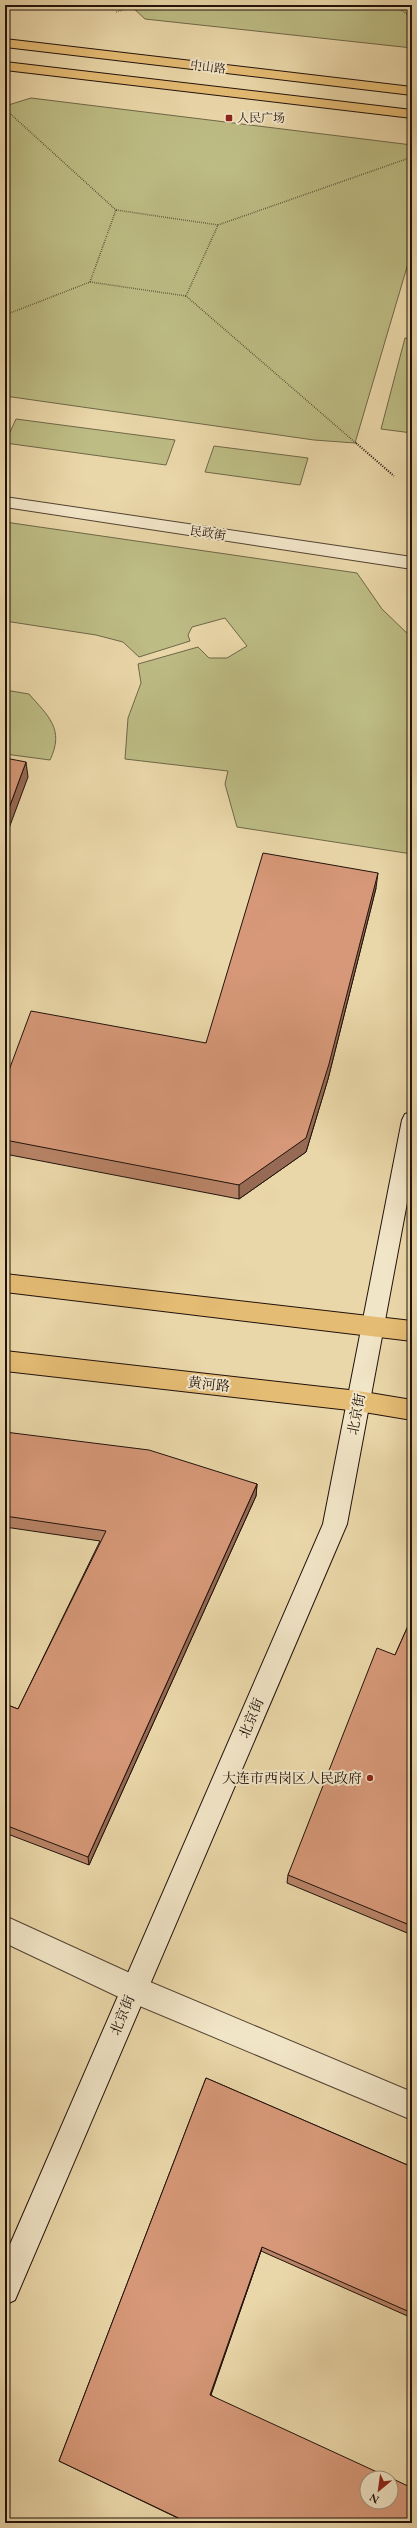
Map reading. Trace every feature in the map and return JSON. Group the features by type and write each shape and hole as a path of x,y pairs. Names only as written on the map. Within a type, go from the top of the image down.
{"main road":[{"name":"中山路","path":"5,43 412,91"},
{"name":"中山路","path":"5,66 412,114"},
{"path":"5,1283 412,1330"},
{"name":"黄河路","path":"5,1361 358,1401 412,1410"}],"street":[{"name":"民政街","path":"5,502 412,563"},
{"name":"北京街","path":"5,2290 133,1988 335,1524 412,1120"},
{"path":"5,1929 133,1988 412,2106"}],"path":[{"path":"116,12 138,5"},
{"path":"393,5 412,17"},
{"path":"5,109 116,210 218,225 412,157"},
{"path":"90,282 116,210"},
{"path":"186,296 218,225"},
{"path":"5,315 90,282 186,296 394,476"}],"shaded area":[{"path":"130,5 412,5 412,48 145,19"},
{"path":"31,98 412,145 412,250 355,443 314,440 5,396 5,106"},
{"path":"405,338 412,339 412,433 381,429"},
{"path":"16,419 175,440 166,465 5,443"},
{"path":"214,446 308,458 300,485 205,472"},
{"path":"5,522 357,573 382,609 412,638 412,854 237,827 225,784 228,771 125,759 128,718 141,683 138,664 198,647 209,658 227,658 247,646 225,618 192,627 188,635 190,641 139,657 123,642 96,635 5,621"},
{"path":"5,690 29,694 48,716 55,731 56,740 50,760 5,754"}],"building":[{"path":"5,758 26,762 5,819"},
{"path":"263,853 378,873 329,1064 306,1138 239,1185 5,1140 5,1081 31,1011 206,1043"},
{"path":"5,1432 149,1450 257,1484 88,1857 5,1825 5,1704 18,1709 106,1531 5,1516"},
{"name":"大连市西岗区人民政府","path":"412,1617 412,1926 288,1875 377,1648 395,1655"},
{"path":"206,2078 412,2167 412,2313 262,2247 210,2395 373,2470 359,2470 359,2510 399,2510 399,2482 412,2488 412,2523 189,2523 59,2461"}],"place":[{"name":"人民广场","path":"229,118"},
{"name":"大连市西岗区人民政府","path":"370,1778"}]}
